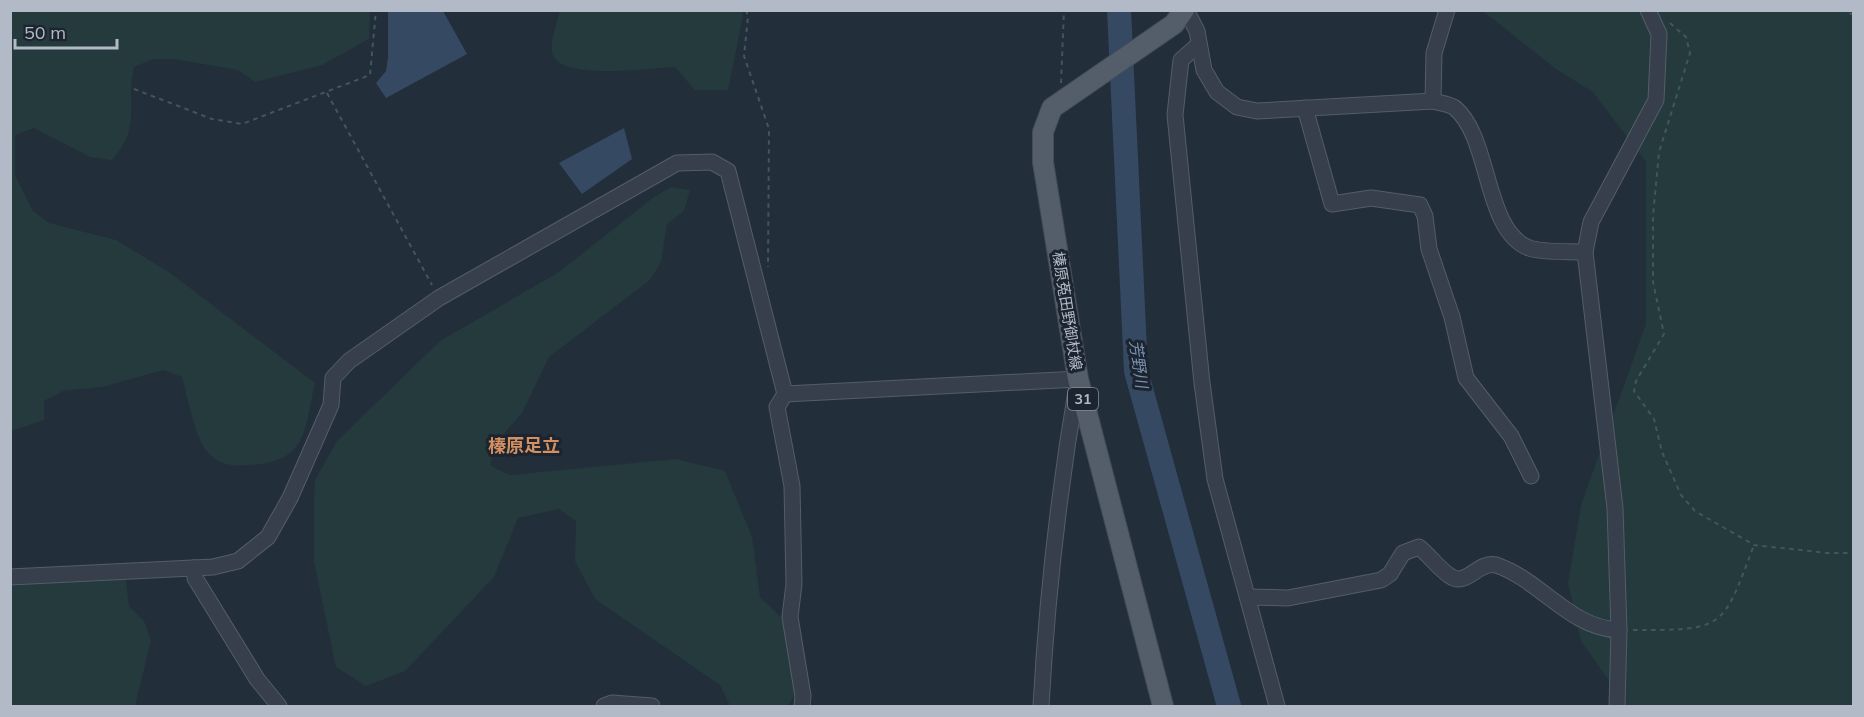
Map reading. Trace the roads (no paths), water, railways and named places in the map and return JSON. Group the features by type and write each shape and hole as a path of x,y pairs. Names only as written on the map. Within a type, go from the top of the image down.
{"main road":[{"name":"榛原菟田野御杖線","path":"1163,706 1078,379 1043,162 1043,132 1052,108 1181,15"}],"street":[{"path":"1433,100 1434,53 1448,10"},
{"path":"1617,706 1619,630 1615,508 1585,252 1592,222 1656,100 1659,34 1648,10"},
{"path":"1181,15 1197,31 1204,70 1217,92 1237,107 1257,111 1433,100 1454,108 1470,130 1502,219 1513,237 1530,248 1585,252"},
{"path":"1199,44 1180,60 1175,115 1202,383 1215,479 1277,706"},
{"path":"1305,108 1332,204 1371,198 1420,205 1425,216 1429,249 1452,317 1466,378 1511,436 1531,476"},
{"path":"10,577 213,567 238,561 268,537 290,498 331,405 333,378 349,361 440,298 677,163 712,162 728,171 785,394 777,407 792,486 794,584 790,617 803,696 802,706"},
{"path":"785,394 1078,379 1060,486 1046,614 1041,706"},
{"path":"1248,597 1288,598 1381,580 1390,574 1403,553 1419,547 1450,577 1457,580 1467,577 1481,566 1494,564 1522,579 1563,610 1608,629 1619,630"},
{"path":"194,568 195,578 257,679 279,706"},
{"path":"604,706 612,704 652,706"}],"water":[{"path":"388,11 443,11 467,54 386,98 376,83 386,71"},
{"path":"624,128 632,159 582,194 559,163"}],"waterway":[{"name":"芳野川","path":"1119,10 1136,371 1229,706"}],"district":[{"name":"榛原足立","path":"524,446"}]}
